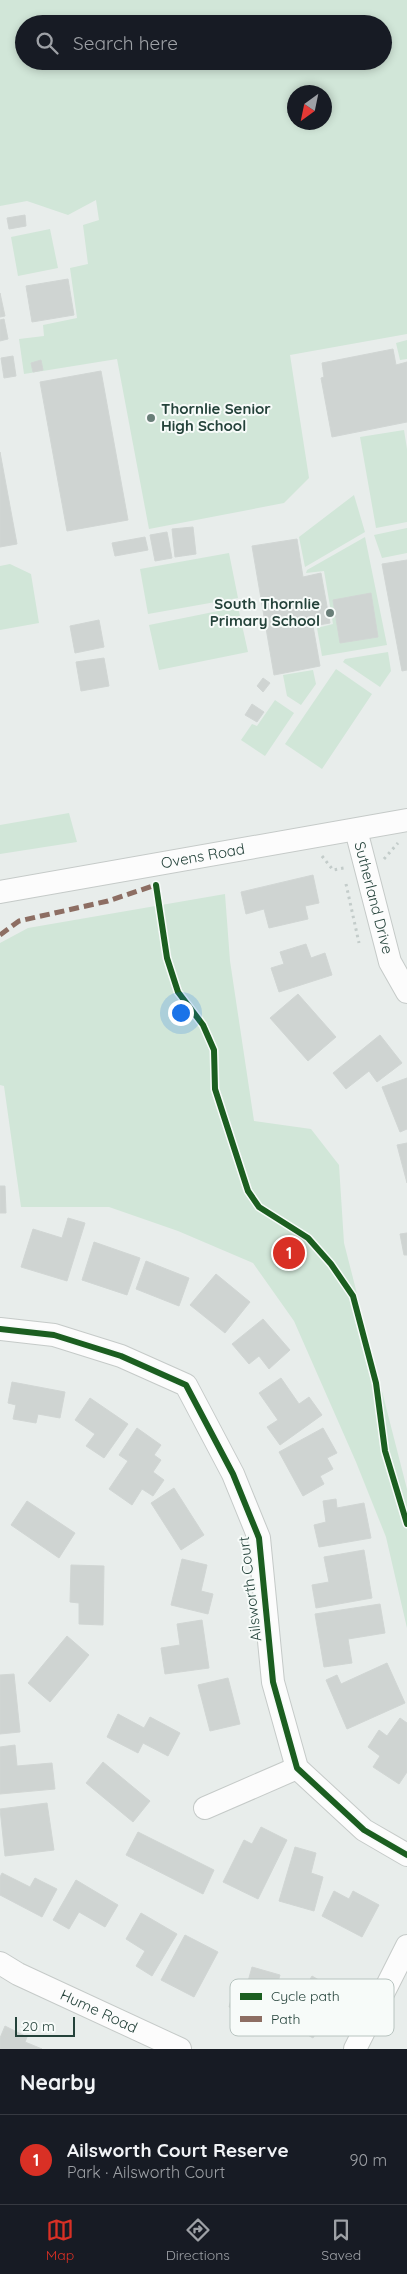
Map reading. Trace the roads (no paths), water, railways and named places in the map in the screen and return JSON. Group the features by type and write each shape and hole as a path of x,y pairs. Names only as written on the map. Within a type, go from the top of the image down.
{"street":[{"name":"Ovens Road","path":"0,892 407,820"},
{"name":"Sutherland Drive","path":"356,830 390,962 407,992"},
{"name":"Ailsworth Court","path":"0,1330 54,1335 121,1356 186,1385 233,1474 259,1538 273,1682 297,1768"},
{"path":"205,1808 297,1768 364,1830 407,1855"},
{"path":"390,1979 407,1946"},
{"name":"Hume Road","path":"6,1968 180,2049"},
{"path":"355,2049 362,2036"}],"place":[{"name":"Thornlie Senior High School","path":"151,418"},
{"name":"South Thornlie Primary School","path":"330,613"},
{"name":"Ailsworth Court Reserve","path":"289,1253"}]}
